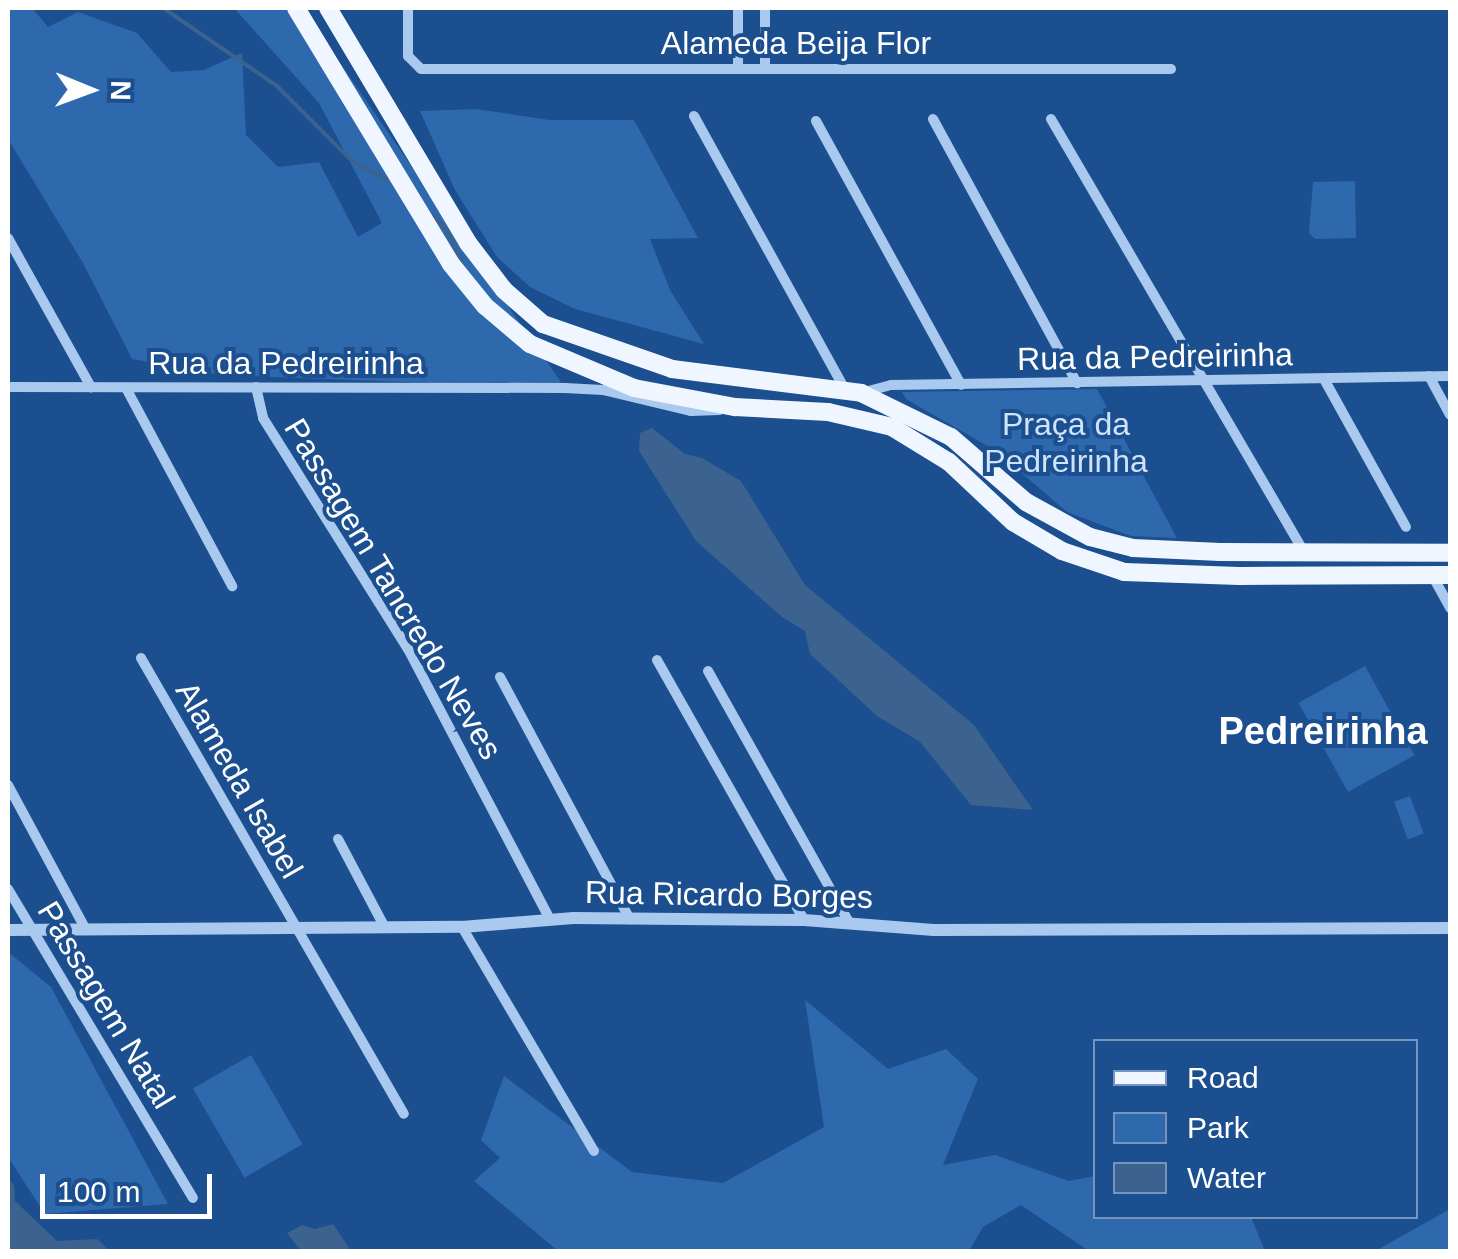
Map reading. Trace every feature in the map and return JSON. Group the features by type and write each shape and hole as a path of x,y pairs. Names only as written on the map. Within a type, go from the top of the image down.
{"main road":[{"path":"328,8 448,211 504,290 544,324 672,370 853,391 951,437 1026,502 1090,537 1132,548 1450,552"},
{"path":"300,14 426,224 484,306 530,344 634,388 734,406 828,412 892,427 949,462 1013,522 1062,551 1124,572 1441,575"}],"street":[{"name":"Alameda Beija Flor","path":"408,8 408,56 421,69 1172,69"},
{"path":"738,8 738,68"},
{"path":"765,8 765,68"},
{"path":"694,116 853,391"},
{"path":"933,119 1077,383"},
{"path":"1051,119 1304,552"},
{"path":"816,121 961,385"},
{"path":"8,238 91,387"},
{"path":"1429,376 1450,414"},
{"name":"Rua da Pedreirinha","path":"853,391 880,386 1450,376"},
{"path":"1324,380 1406,527"},
{"name":"Rua da Pedreirinha","path":"8,387 565,388 602,390 692,411 734,406"},
{"name":"Passagem Tancredo Neves","path":"256,387 263,418 408,649 550,920"},
{"path":"126,388 232,586"},
{"path":"1441,575 1450,608"},
{"name":"Alameda Isabel","path":"140,658 404,1114"},
{"path":"657,660 804,920"},
{"path":"708,671 849,922"},
{"path":"500,677 630,919"},
{"path":"8,784 85,928"},
{"path":"338,839 384,926"},
{"name":"Passagem Natal","path":"8,888 193,1198"},
{"name":"Rua Ricardo Borges","path":"8,930 462,926 630,919 804,920 934,930 1450,928"},
{"path":"462,926 594,1151"}],"green space":[{"path":"8,8 32,8 48,27 78,12 137,33 171,72 204,70 242,53 246,135 278,167 319,162 358,237 382,223 319,103 234,8 302,8 565,388 221,375 132,359 83,263 8,139"},
{"path":"476,109 549,120 634,120 698,238 650,239 670,290 704,344 575,309 530,287 497,257 455,190 420,111"},
{"path":"1355,181 1356,238 1315,239 1309,233 1313,182"},
{"name":"Praça da Pedreirinha","path":"1097,389 1177,538 1131,536 1067,512 996,451 906,399 902,392"},
{"path":"1365,666 1414,755 1348,792 1299,703"},
{"path":"1410,796 1424,834 1408,839 1394,802"},
{"path":"8,952 51,987 168,1204 45,1214 8,1157"},
{"path":"805,1000 888,1069 946,1049 978,1079 943,1165 995,1155 1069,1181 1093,1176 1093,1219 1252,1219 1265,1251 1089,1251 1021,1205 983,1227 969,1251 558,1251 474,1181 500,1158 481,1140 504,1076 632,1172 723,1183 824,1127"},
{"path":"251,1055 302,1144 244,1178 193,1088"},
{"path":"1450,1209 1450,1251 1375,1251"}],"water":[{"path":"652,428 685,454 702,458 741,481 805,585 974,725 1033,810 971,805 920,742 877,716 810,654 805,631 782,617 696,541 639,451 640,433"},
{"path":"8,1177 14,1186 15,1201 57,1241 97,1239 110,1251 8,1251"},
{"path":"333,1224 351,1251 301,1251 287,1233 302,1225 315,1229"}],"waterway":[{"path":"163,8 277,86 353,162 393,182"},
{"path":"430,214 446,229 462,264"}],"district":[{"name":"Pedreirinha","path":"1323,732"}]}
